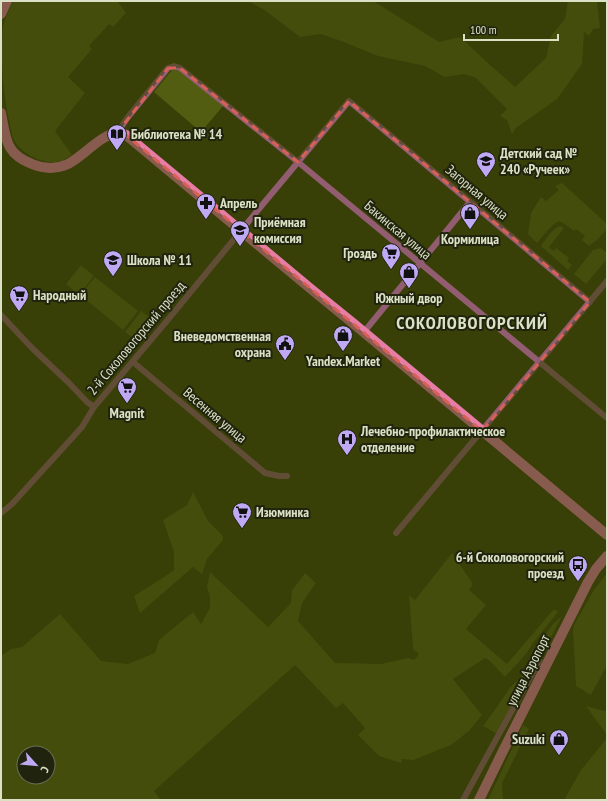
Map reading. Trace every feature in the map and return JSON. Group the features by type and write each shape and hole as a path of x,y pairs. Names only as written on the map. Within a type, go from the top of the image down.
{"main road":[{"path":"1,14 7,1"},
{"path":"1,113 7,140 12,151 22,159 37,166 56,168 68,164 105,137 119,133 126,135 607,535"},
{"name":"улица Аэропорт","path":"479,800 588,582 596,569 607,556"}],"street":[{"name":"Бакинская улица","path":"119,133 128,116 168,68 171,66 180,68 298,162 607,418"},
{"name":"2-й Соколовогорский проезд","path":"1,513 12,504 82,427 94,407 349,101"},
{"name":"Загорная улица","path":"349,101 590,302"},
{"path":"364,332 470,202"},
{"path":"396,533 607,281"},
{"path":"1,315 32,348 87,402 94,407"},
{"name":"Весенняя улица","path":"133,362 265,472 279,476 287,476"},
{"path":"463,800 539,661"}],"highlighted area":[{"path":"168,68 180,68 298,162 349,101 590,302 482,431 126,135 117,133"}],"green space":[{"path":"13,1 119,1 118,2 126,13 113,27 109,24 89,46 92,49 68,77 85,93 55,131 72,155 64,160 49,162 37,159 26,153 17,145 12,134 2,72 2,49 3,27"},
{"path":"248,1 373,1 439,42 460,37 515,87 546,58 551,36 565,19 568,1 597,1 600,28 593,29 589,36 584,32 582,64 557,99 516,128 512,134 507,120 500,116 507,109 476,78 464,74 445,77 425,66 378,56 321,34 300,37 263,9"},
{"path":"172,70 179,70 223,106 201,132 154,92"},
{"path":"562,183 607,224 607,229 589,246 582,240 585,236 576,229 574,231 559,221 550,228 537,243 528,234 531,213 541,197 546,201 559,190 555,186"},
{"path":"560,226 564,228 549,247 554,251 556,248 569,258 567,261 572,265 568,270 541,246 547,237"},
{"path":"601,248 607,253 607,259 586,284 574,274 593,250"},
{"path":"81,265 94,276 79,295 66,284"},
{"path":"95,277 138,311 123,330 80,295"},
{"path":"141,311 153,320 137,341 125,332"},
{"path":"193,492 208,521 223,536 223,540 207,559 202,574 193,567 140,613 134,596 174,570 174,552 163,520 187,505"},
{"path":"452,553 473,584 469,590 486,605 466,629 507,664 554,609 558,612 526,654 505,677 490,661 485,658 453,679 482,715 469,731 451,745 413,760 402,759 401,763 379,756 358,735 365,728 343,703 336,708 295,665 154,791 161,800 1,800 1,656 11,649 22,647 60,614 101,661 128,664 155,653 159,640 193,612 201,624 210,608 210,597 207,587 210,572 268,627 291,603 292,590 305,573 316,583 302,603 298,621 335,663 381,664 408,658 414,660 419,654 413,649 409,595 415,600"},
{"path":"607,573 607,665 591,695 576,686 573,629 594,590"},
{"path":"562,616 541,656 538,654 538,645 553,624"},
{"path":"531,666 534,667 497,734 483,726 509,689"},
{"path":"586,706 605,711 607,709 607,735"},
{"path":"523,725 529,729 502,783 503,800 488,800"},
{"path":"607,738 607,800 564,800 581,770"}],"place":[{"name":"Библиотека № 14","path":"117,151"},
{"name":"Детский сад № 240 «Ручеек»","path":"486,178"},
{"name":"Апрель","path":"206,220"},
{"name":"Кормилица","path":"470,230"},
{"name":"Приёмная комиссия","path":"240,247"},
{"name":"Гроздь","path":"391,270"},
{"name":"Школа № 11","path":"113,277"},
{"name":"Южный двор","path":"409,289"},
{"name":"Народный","path":"19,312"},
{"name":"Yandex.Market","path":"343,352"},
{"name":"Вневедомственная охрана","path":"285,361"},
{"name":"Magnit","path":"127,404"},
{"name":"Лечебно-профилактическое отделение","path":"347,456"},
{"name":"Изюминка","path":"242,529"},
{"name":"6-й Соколовогорский проезд","path":"578,582"},
{"name":"Suzuki","path":"559,756"}],"district":[{"name":"СОКОЛОВОГОРСКИЙ","path":"472,322"}]}
